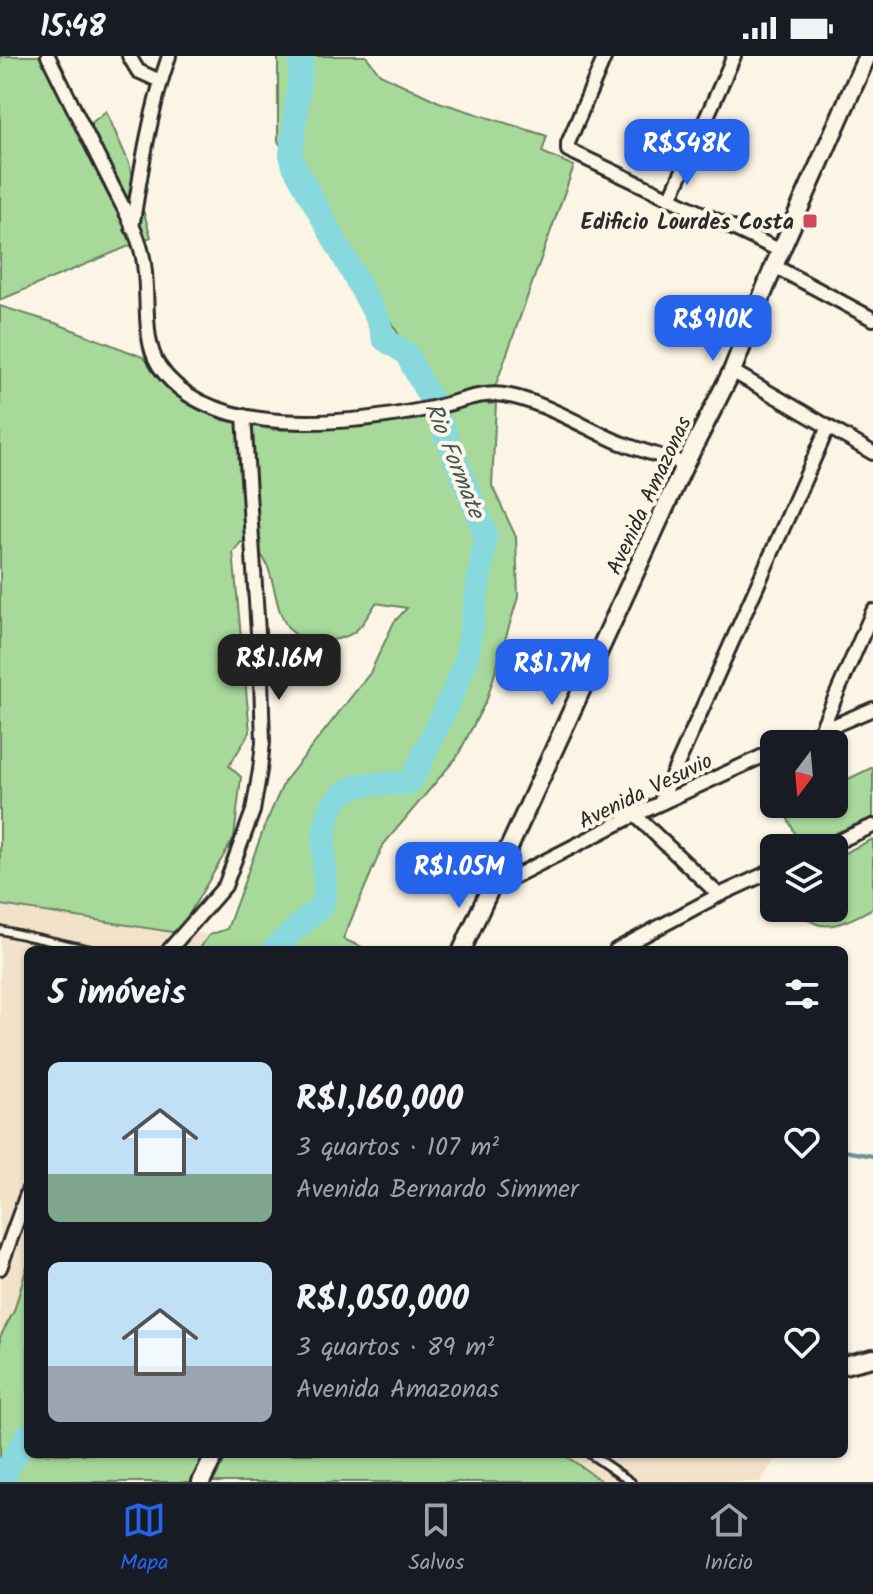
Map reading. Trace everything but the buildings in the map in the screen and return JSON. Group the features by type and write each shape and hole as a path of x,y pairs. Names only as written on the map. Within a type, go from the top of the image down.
{"street":[{"path":"48,56 142,252 149,297 149,345 157,364 169,379 189,394 214,407 244,416 307,423 413,412 479,396 506,395 534,404 620,443 685,464"},
{"path":"129,56 138,71 160,81"},
{"path":"132,228 160,81 169,56"},
{"path":"605,56 568,143 568,150 670,199 778,258 873,319"},
{"path":"670,199 734,56"},
{"name":"Avenida Amazonas","path":"464,946 685,464 732,371 778,258 870,56"},
{"path":"732,371 873,453"},
{"path":"172,946 225,886 253,811 260,770 263,742 261,679 244,416"},
{"path":"660,803 828,427"},
{"path":"821,730 873,611"},
{"path":"821,730 873,709"},
{"name":"Avenida Vesuvio","path":"492,888 635,815 760,757"},
{"path":"635,815 719,895"},
{"path":"848,837 873,826"},
{"path":"623,946 760,876"},
{"path":"0,1268 24,1202"},
{"path":"848,1364 873,1358"},
{"path":"201,1482 213,1458"}],"lane":[{"path":"0,930 73,946"},
{"path":"596,1458 631,1482"}],"shaded area":[{"path":"0,905 209,935 202,946 24,946 24,1277 14,1311 0,1337"},
{"path":"570,1458 776,1458 760,1482 606,1482"}],"green space":[{"path":"0,56 48,56 89,125 106,111 129,163 151,237 0,300"},
{"path":"278,56 366,56 380,74 439,102 547,136 542,152 574,166 489,404 496,403 492,486 516,537 518,597 487,699 457,757 383,845 343,939 360,946 202,946 209,935 227,929 284,782 370,673 394,622 407,608 376,603 351,634 324,641 303,638 289,629 281,615 266,563 257,550 241,542 233,552 250,732 229,766 241,777 234,838 178,933 0,905 0,306 55,323 143,357 179,394 223,420 276,430 417,420 419,415 445,409 278,141"},
{"path":"873,767 873,817 834,834 795,834 787,818 848,818 848,779"},
{"path":"873,839 873,908 848,920 848,851"},
{"path":"813,922 844,922 834,925"},
{"path":"24,1277 24,1458 204,1458 191,1482 0,1482 0,1337 14,1311"},
{"path":"226,1458 569,1458 603,1482 213,1482"}],"waterway":[{"name":"Rio Formate","path":"277,946 322,905 325,896 324,836 331,808 340,797 357,786 408,783 413,778 467,657 486,535 433,404 406,353 384,339 378,319 294,166 291,155 302,56"},
{"path":"848,1152 873,1156"},
{"name":"Rio Formate","path":"0,1481 24,1441"}],"place":[{"name":"Edificio Lourdes Costa","path":"810,221"}]}
